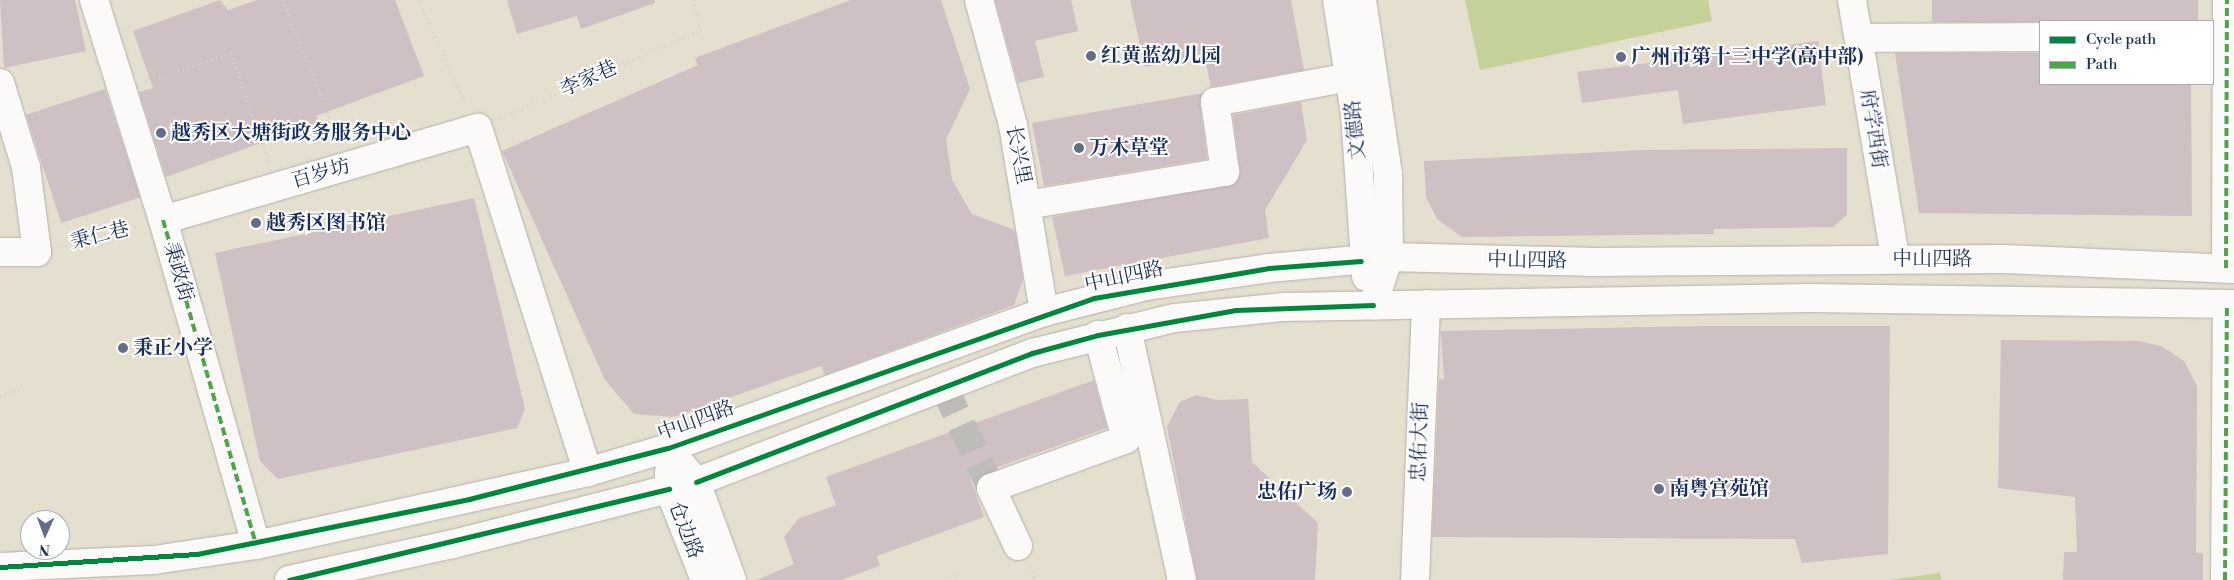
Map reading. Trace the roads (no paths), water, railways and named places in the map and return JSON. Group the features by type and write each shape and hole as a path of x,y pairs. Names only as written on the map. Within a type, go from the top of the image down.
{"main road":[{"name":"秉政街","path":"94,0 163,220 256,545"},
{"name":"长兴里","path":"979,0 1013,125 1044,312"},
{"name":"文德路","path":"1337,0 1350,77 1360,167 1361,261 1374,305"},
{"name":"文德路","path":"1362,0 1388,175 1388,257 1374,305"},
{"name":"府学西街","path":"1852,0 1895,258"},
{"path":"2226,0 2230,268"},
{"path":"1859,38 2039,37"},
{"path":"1027,205 1225,172 1215,102 1350,77"},
{"path":"0,83 26,167 37,252 0,252"},
{"name":"百岁坊","path":"163,220 478,128 588,472"},
{"name":"中山四路","path":"0,567 154,560 256,545 588,472 668,448 1044,312 1207,276 1388,257 1588,262 1895,258 2230,268"},
{"name":"中山四路","path":"289,580 696,482 1032,353 1127,328 1236,310 1374,305 1858,298 2231,304"},
{"name":"忠佑大街","path":"1415,580 1426,304"},
{"path":"2224,580 2231,304"},
{"path":"1127,328 1182,580"},
{"path":"1018,546 991,488 1126,439 1098,335"},
{"name":"仓边路","path":"668,448 696,482 732,580"},
{"name":"仓边路","path":"668,448 669,489 704,580"}],"tunnel":[{"path":"944,387 991,488"}],"place":[{"name":"红黄蓝幼儿园","path":"1091,56"},
{"name":"广州市第十三中学(高中部)","path":"1621,57"},
{"name":"越秀区大塘街政务服务中心","path":"161,133"},
{"name":"万木草堂","path":"1079,148"},
{"name":"越秀区图书馆","path":"256,223"},
{"name":"秉正小学","path":"123,348"},
{"name":"南粤宫苑馆","path":"1659,489"},
{"name":"忠佑广场","path":"1347,492"}]}
